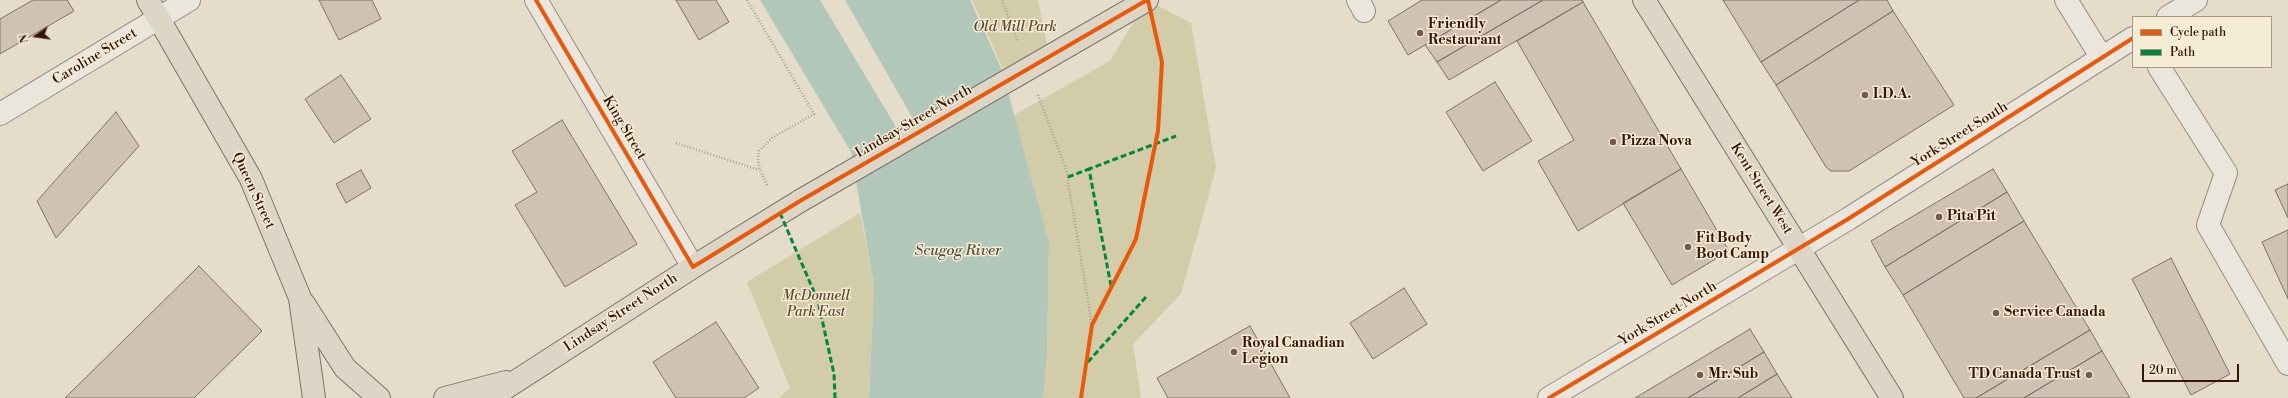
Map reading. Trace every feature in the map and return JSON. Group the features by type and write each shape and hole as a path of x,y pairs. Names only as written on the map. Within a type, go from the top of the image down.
{"main road":[{"name":"Queen Street","path":"148,0 251,179 300,298 314,398"},
{"name":"Lindsay Street North","path":"490,398 693,267 780,213 1147,0"},
{"name":"Kent Street West","path":"1644,0 1892,398"},
{"path":"300,298 344,368 379,398"},
{"path":"445,398 524,377"}],"street":[{"name":"Caroline Street","path":"0,114 189,0"},
{"name":"King Street","path":"536,0 693,267"},
{"path":"2066,0 2102,58"},
{"path":"2170,16 2196,0"},
{"name":"York Street South","path":"1798,249 2132,39"},
{"path":"2160,68 2226,173 2208,225 2288,364"},
{"name":"York Street North","path":"1549,398 1798,249"}],"path":[{"path":"747,0 814,114 764,144 759,151 758,160 760,170 780,213"},
{"path":"1002,0 1019,44"},
{"path":"1036,88 1066,169 1092,325"},
{"path":"676,143 760,170"}],"green space":[{"name":"Old Mill Park","path":"972,0 1038,0 1049,55 1008,80"},
{"path":"1147,0 1191,23 1216,168 1181,294 1133,344 1141,398 1043,398 1047,354 1049,243 1014,115 1110,61"},
{"name":"McDonnell Park East","path":"860,213 874,286 869,398 779,398 790,388 747,282"}],"water":[{"name":"Scugog River","path":"760,0 820,0 896,127 912,117 845,0 970,0 1002,70 1049,243 1047,354 1043,398 869,398 874,286 851,152"}],"building":[{"path":"33,0 67,0 74,11 0,54 0,19"},
{"path":"319,0 372,0 381,19 339,40"},
{"path":"676,0 716,0 729,22 699,40"},
{"name":"Friendly Restaurant","path":"1422,0 1501,0 1408,55 1388,21"},
{"path":"1501,0 1543,0 1437,62 1425,45"},
{"path":"1543,0 1582,0 1583,2 1449,80 1437,62"},
{"path":"1723,0 1859,0 1761,62"},
{"path":"1859,0 1887,0 1893,11 1776,85 1761,62"},
{"path":"1583,2 1681,169 1578,231 1538,161 1574,140 1517,41"},
{"name":"I.D.A.","path":"1893,11 1954,105 1849,171 1831,171 1826,167 1776,85"},
{"path":"341,75 371,119 334,143 305,99"},
{"path":"1495,82 1532,141 1483,171 1446,112"},
{"path":"116,112 139,146 56,238 37,201"},
{"path":"562,120 637,244 565,287 515,205 537,192 512,151"},
{"path":"1681,169 1729,251 1672,285 1623,203"},
{"name":"Pita Pit","path":"1993,169 2007,192 1885,267 1871,241"},
{"path":"361,170 371,188 346,203 336,184"},
{"path":"2288,184 2288,218 2275,190"},
{"path":"2007,192 2024,221 1903,295 1885,267"},
{"name":"Service Canada","path":"2024,221 2090,330 1976,398 1964,398 1903,295"},
{"path":"2288,230 2288,299 2262,242"},
{"path":"2171,258 2230,374 2191,395 2132,279"},
{"path":"199,266 262,331 194,398 65,398"},
{"path":"1404,288 1427,324 1373,359 1350,323"},
{"path":"716,322 759,388 744,398 676,398 653,362"},
{"name":"Royal Canadian Legion","path":"1250,326 1290,398 1168,398 1157,378"},
{"name":"Mr. Sub","path":"1750,329 1764,352 1688,398 1635,398"},
{"path":"2090,330 2102,351 2024,398 1976,398"},
{"name":"TD Canada Trust","path":"2102,351 2130,398 2024,398"},
{"path":"1764,352 1777,374 1738,398 1688,398"},
{"path":"1777,374 1792,398 1738,398"}],"marked path":[{"path":"1111,286 1089,169 1176,136"},
{"path":"1068,177 1089,169"},
{"path":"780,213 818,301 834,374 835,398"},
{"path":"1088,362 1146,297"}],"cycle path":[{"path":"536,0 693,267 800,201 1147,0"},
{"path":"1081,398 1092,325 1136,239 1158,131 1162,62 1148,0"},
{"path":"1549,398 1848,219 2132,39"}],"place":[{"name":"Friendly Restaurant","path":"1420,33"},
{"name":"I.D.A.","path":"1865,95"},
{"name":"Pizza Nova","path":"1613,142"},
{"name":"Pita Pit","path":"1939,217"},
{"name":"Fit Body Boot Camp","path":"1688,247"},
{"name":"Service Canada","path":"1996,313"},
{"name":"Royal Canadian Legion","path":"1234,352"},
{"name":"Mr. Sub","path":"1700,375"},
{"name":"TD Canada Trust","path":"2089,375"}]}
